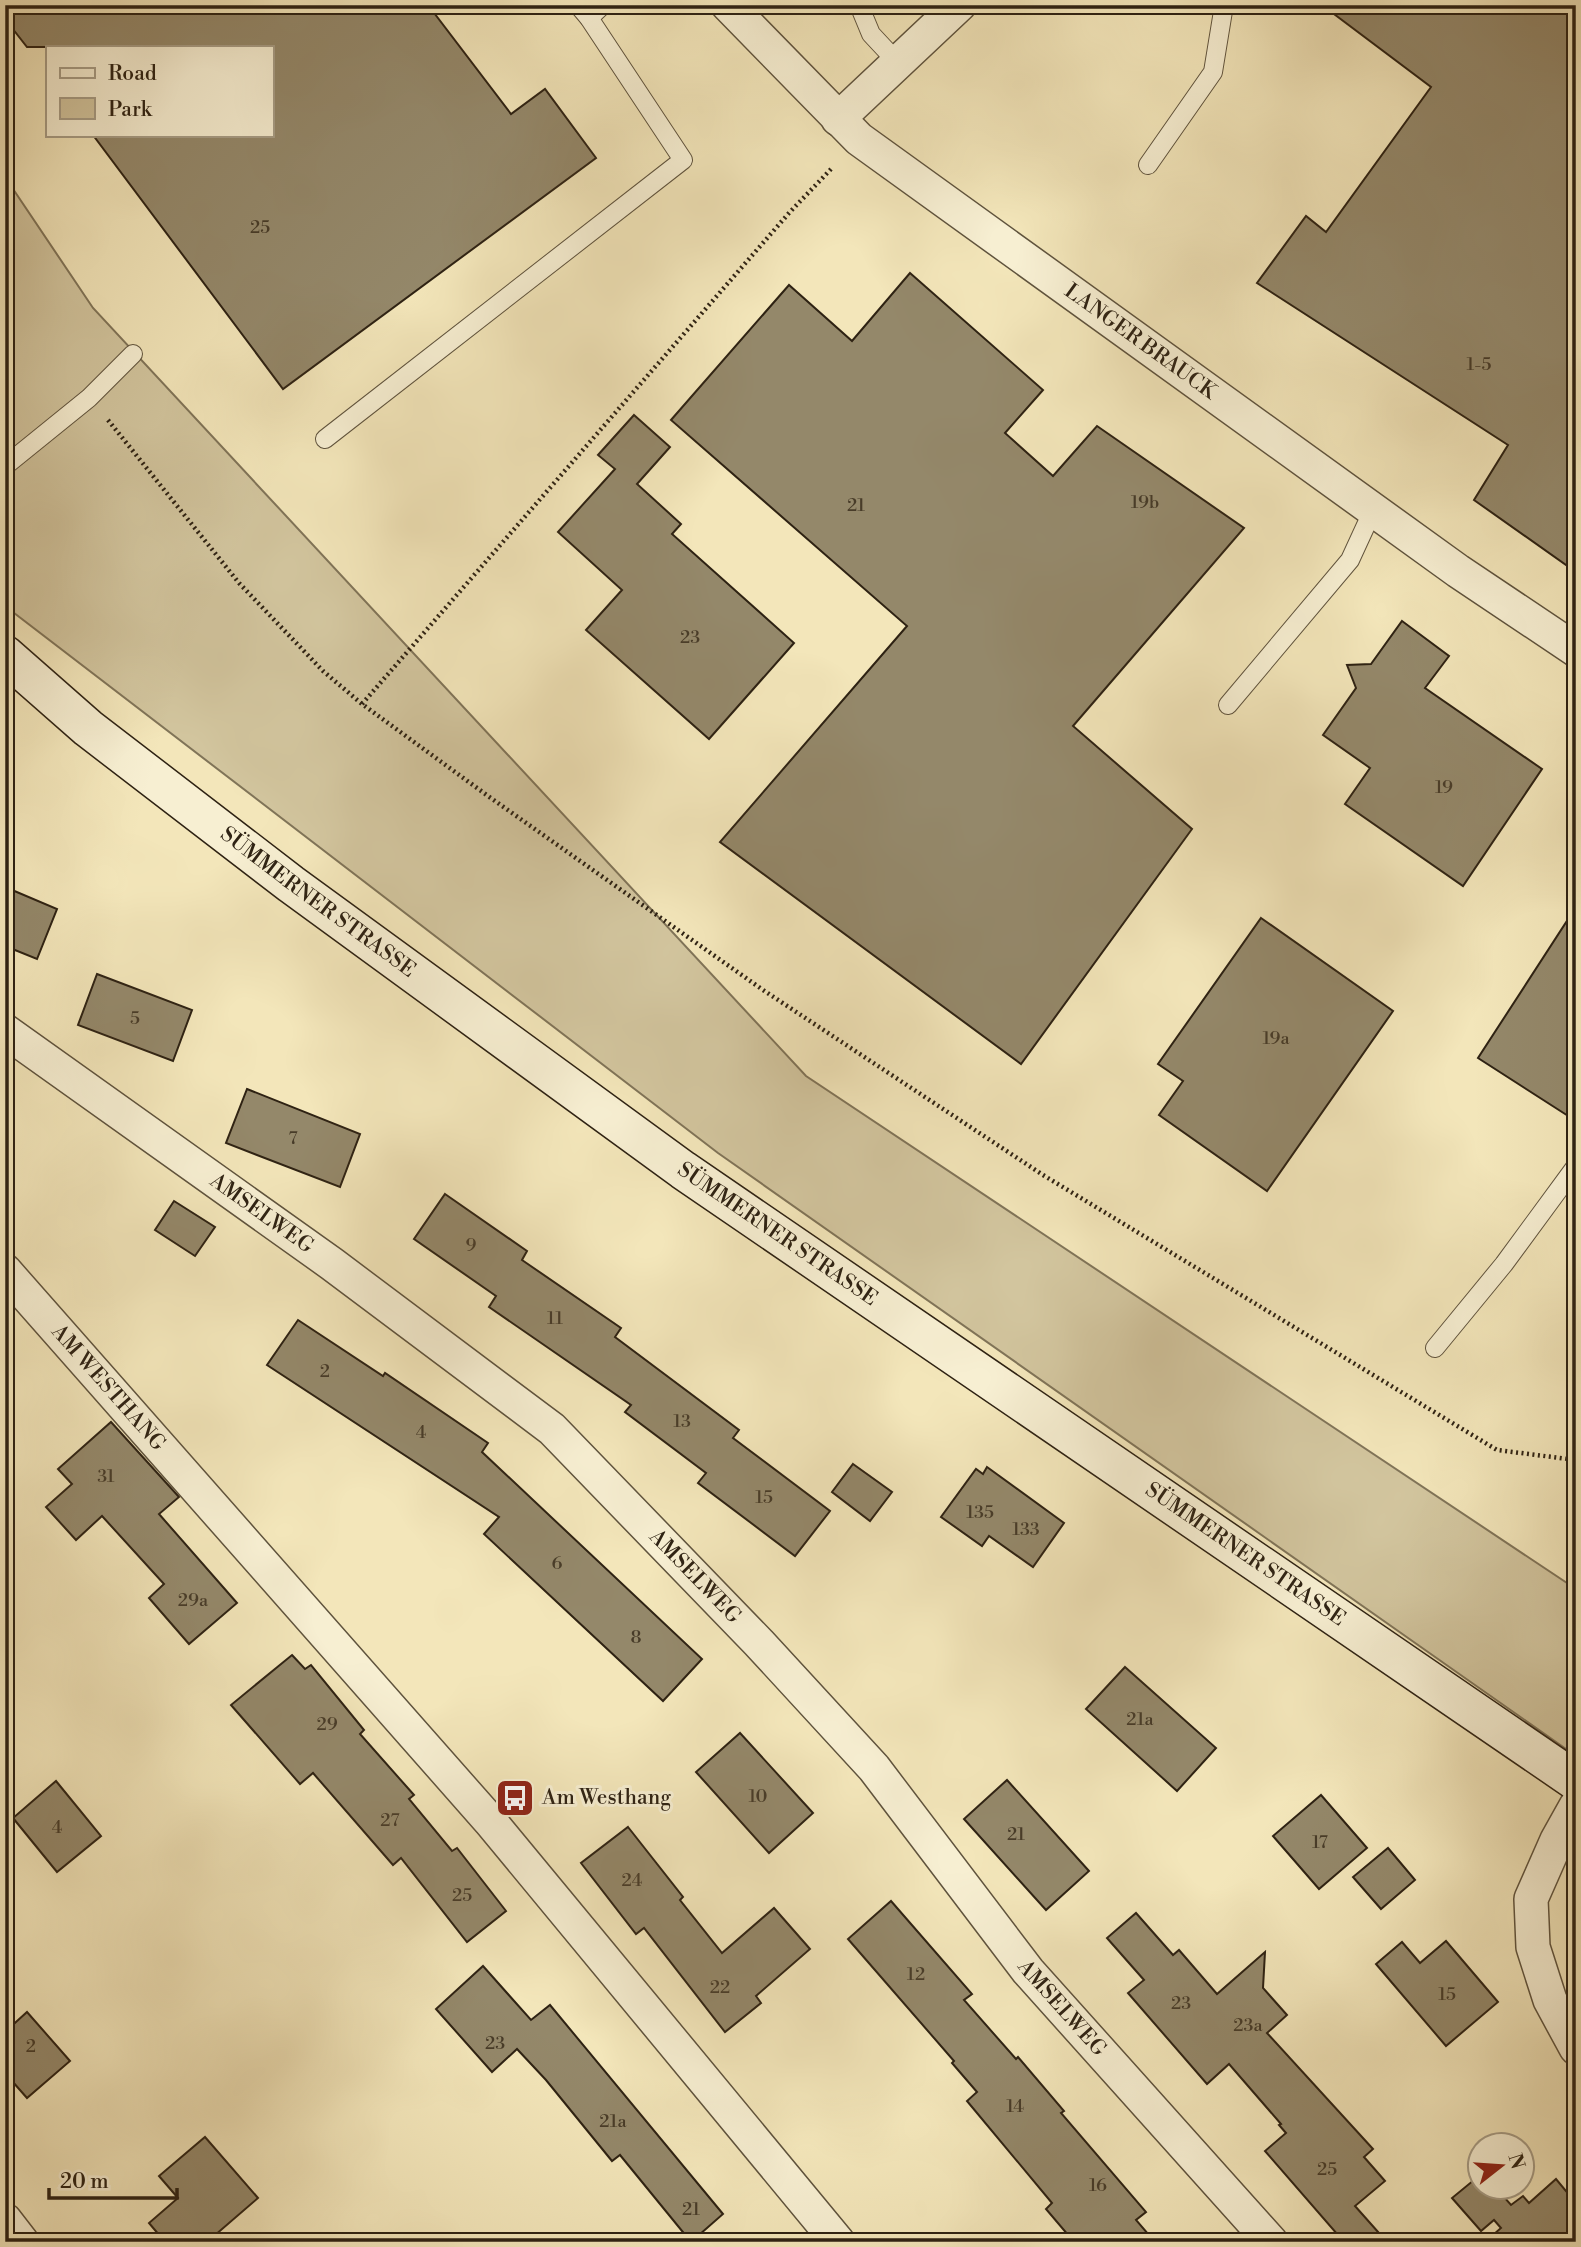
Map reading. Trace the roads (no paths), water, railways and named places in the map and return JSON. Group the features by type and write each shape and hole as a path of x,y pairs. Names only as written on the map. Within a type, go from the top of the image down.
{"main road":[{"name":"SÜMMERNER STRASSE","path":"5,655 88,728 291,884 683,1170 1576,1781"}],"street":[{"name":"LANGER BRAUCK","path":"729,5 849,129 1458,571 1576,650"},
{"path":"849,129 898,63 959,5"},
{"name":"AMSELWEG","path":"5,1031 332,1264 552,1429 759,1643 874,1768 1028,1971 1271,2242"},
{"name":"AM WESTHANG","path":"5,1271 490,1821 838,2242"},
{"path":"1576,1806 1557,1840 1531,1899 1533,1947 1550,2000 1576,2048"},
{"path":"5,2220 22,2242"}],"lane":[{"path":"326,439 683,160 583,12 603,5"},
{"path":"859,5 872,34 898,63"},
{"path":"1148,165 1213,72 1224,5"},
{"path":"5,466 89,398 133,354"},
{"path":"1228,705 1350,561 1373,510"},
{"path":"1435,1348 1504,1264 1576,1166"}],"place":[{"name":"Am Westhang","path":"515,1798"}]}
